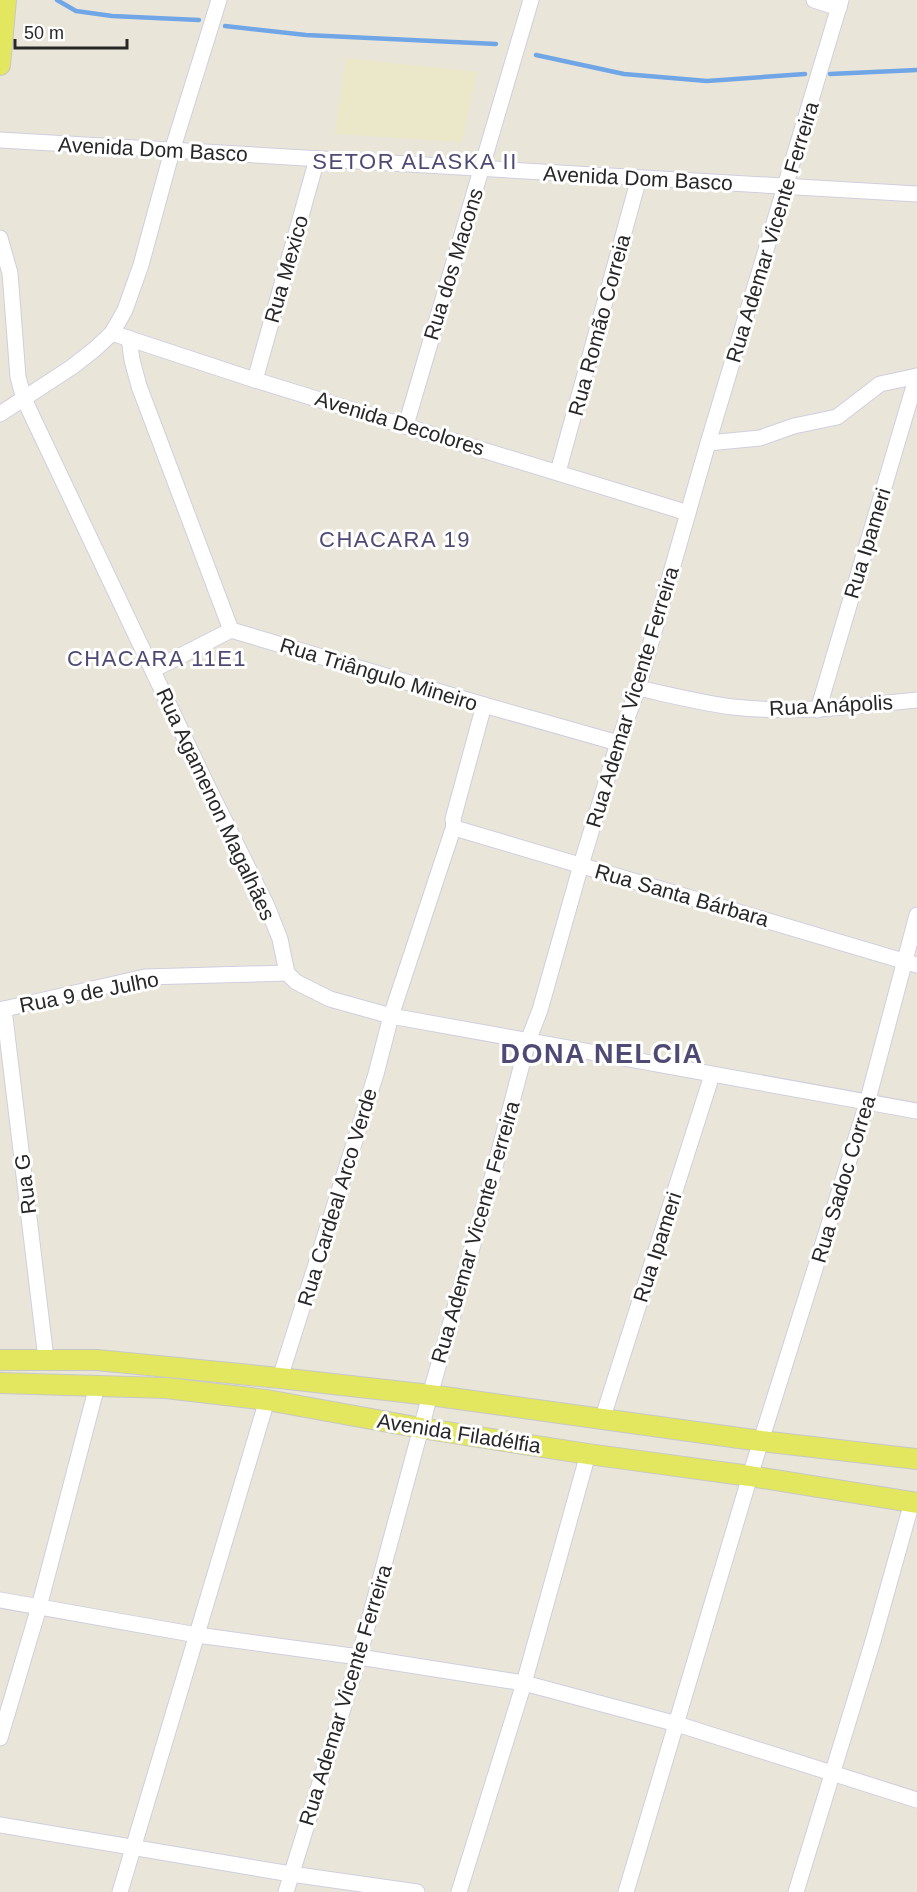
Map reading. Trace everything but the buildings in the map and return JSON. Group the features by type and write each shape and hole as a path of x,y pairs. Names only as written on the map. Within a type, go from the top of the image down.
{"main road":[{"path":"0,65 6,0"},
{"name":"Avenida Filadélfia","path":"0,1360 97,1360 280,1378 430,1395 761,1441 917,1459"},
{"name":"Avenida Filadélfia","path":"0,1383 166,1388 267,1400 421,1428 750,1476 914,1503"}],"street":[{"path":"0,414 72,367 112,333 125,310 141,266 172,151 219,0"},
{"name":"Rua dos Macons","path":"406,425 531,0"},
{"path":"814,0 840,4"},
{"name":"Rua Ademar Vicente Ferreira","path":"286,1892 359,1657 528,1041 540,1010 618,742 638,688 708,443 787,187 840,4"},
{"name":"Avenida Dom Basco","path":"0,140 917,194"},
{"name":"Rua Mexico","path":"255,380 317,159"},
{"name":"Rua Romão Correia","path":"558,472 639,178"},
{"name":"Rua Agamenon Magalhães","path":"0,238 10,273 18,377 24,399 204,781 267,906 291,977"},
{"name":"Avenida Decolores","path":"112,333 255,380 688,513"},
{"path":"129,338 139,386 231,630 153,670"},
{"path":"708,443 760,438 794,426 837,417 880,384 917,376"},
{"name":"Rua Ipameri","path":"818,710 917,376"},
{"name":"Rua Triângulo Mineiro","path":"231,630 618,742"},
{"name":"Rua Anápolis","path":"638,688 732,706 818,710 917,700"},
{"path":"453,823 484,705"},
{"name":"Rua Santa Bárbara","path":"453,823 458,829 911,963"},
{"name":"Rua Cardeal Arco Verde","path":"280,1378 453,823"},
{"name":"Rua Sadoc Correa","path":"626,1892 750,1476 911,963 917,915"},
{"name":"Rua 9 de Julho","path":"2,1010 145,977 291,977"},
{"path":"291,977 330,999 391,1016 917,1111"},
{"name":"Rua G","path":"2,1010 46,1359"},
{"name":"Rua Ipameri","path":"602,1420 712,1075"},
{"path":"0,1738 39,1607 97,1386"},
{"path":"120,1892 267,1400"},
{"path":"459,1892 524,1683 588,1454"},
{"path":"796,1892 914,1503"},
{"path":"0,1600 197,1635 524,1683 677,1724 917,1800"},
{"path":"0,1825 291,1874 417,1892"}],"shaded area":[{"path":"346,58 477,72 462,142 335,134"}],"waterway":[{"path":"57,0 76,11 112,16 199,20"},
{"path":"225,26 306,35 496,44"},
{"path":"536,55 624,74 707,81 805,74"},
{"path":"830,74 917,70"}],"district":[{"name":"SETOR ALASKA II","path":"415,161"},
{"name":"CHACARA 19","path":"395,539"},
{"name":"CHACARA 11E1","path":"157,658"},
{"name":"DONA NELCIA","path":"602,1054"}]}
